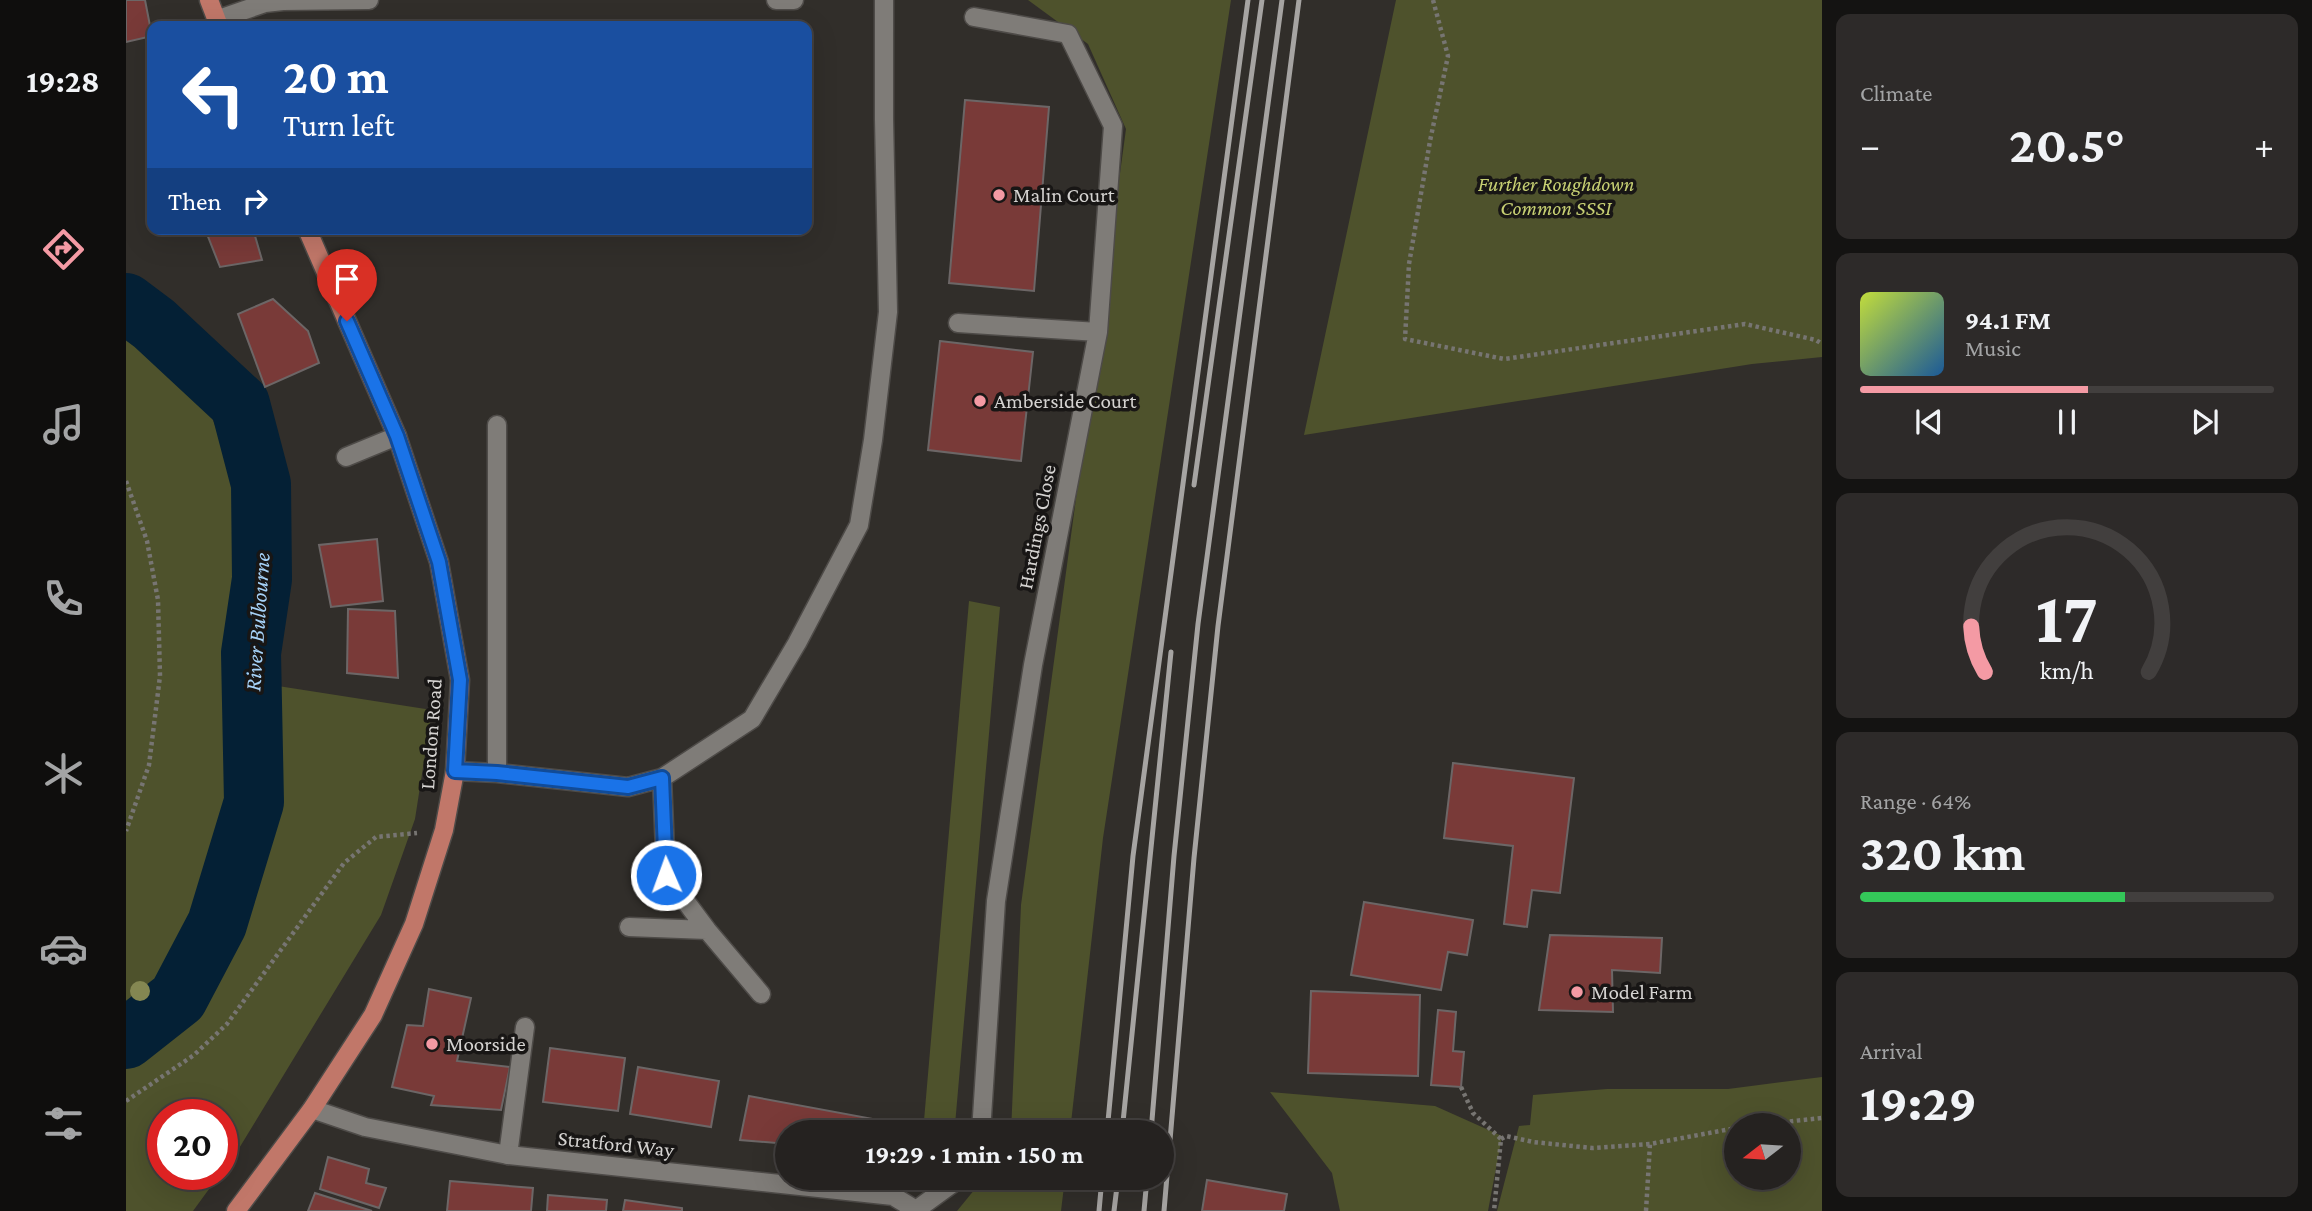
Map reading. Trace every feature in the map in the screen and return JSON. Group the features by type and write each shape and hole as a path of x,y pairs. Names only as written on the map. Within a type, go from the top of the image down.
{"main road":[{"path":"209,0 216,21"},
{"name":"London Road","path":"236,1211 312,1109 373,1015 414,925 444,830 455,771 460,680 439,562 397,436 310,235"}],"street":[{"path":"222,21 265,4 283,1 369,0"},
{"path":"776,0 794,0"},
{"path":"455,771 628,787 662,778 751,719 797,643 859,525 873,440 888,312 884,0"},
{"name":"Hardings Close","path":"974,17 1068,34 1113,126 1098,332 1034,665 996,901 982,1120"},
{"path":"958,323 1098,332"},
{"path":"497,425 497,773"},
{"path":"346,457 397,436"},
{"path":"662,778 666,875 707,930 761,994"},
{"path":"629,927 707,930"},
{"path":"508,1155 525,1027"},
{"name":"Stratford Way","path":"312,1109 365,1127 508,1155 893,1196 916,1210"},
{"path":"916,1210 944,1190"}],"path":[{"path":"1433,0 1448,56 1409,264 1405,339 1504,359 1745,324 1816,340 1822,344"},
{"path":"126,481 147,541 158,600 160,676 149,765 126,831"},
{"path":"126,1101 194,1055 227,1024 344,863 376,837 444,830"},
{"path":"1461,1087 1473,1113 1501,1139"},
{"path":"1801,1120 1822,1118"},
{"path":"1501,1139 1506,1136 1533,1142 1592,1148 1650,1144 1724,1130"},
{"path":"1494,1211 1501,1139"},
{"path":"1646,1211 1650,1144"}],"green space":[{"path":"1028,0 1231,0 1103,838 1071,1120 1012,1120 1021,905 1126,129 1088,44"},
{"name":"Further Roughdown Common SSSI","path":"1396,0 1822,0 1822,357 1752,364 1304,435"},
{"path":"126,335 205,400 244,499 227,678 432,710 415,819 381,915 238,1150 238,1099 147,1099 147,1190 208,1190 193,1211 126,1211"},
{"path":"969,601 1000,607 955,1120 924,1120"},
{"path":"1822,1077 1822,1211 1497,1211 1519,1126 1530,1125 1533,1095 1607,1089 1728,1089"},
{"path":"1270,1092 1435,1106 1502,1136 1488,1211 1340,1211 1332,1173"},
{"path":"974,1190 1064,1190 1061,1211 957,1211"}],"building":[{"path":"126,0 145,0 149,21 147,37 126,42"},
{"name":"Malin Court","path":"965,100 1049,107 1034,291 949,283"},
{"path":"207,235 255,235 262,260 220,267"},
{"path":"273,299 308,331 319,363 265,387 238,314"},
{"name":"Amberside Court","path":"940,341 1033,352 1021,461 928,450"},
{"path":"377,539 383,601 331,607 319,545"},
{"path":"348,609 395,611 398,678 347,673"},
{"path":"1453,763 1574,778 1560,893 1532,890 1527,927 1504,924 1513,846 1444,838"},
{"path":"1364,902 1473,920 1467,955 1448,952 1441,990 1351,975"},
{"name":"Model Farm","path":"1550,935 1662,938 1660,973 1612,970 1613,1012 1539,1010"},
{"name":"Moorside","path":"429,989 471,998 457,1061 510,1067 501,1110 431,1105 434,1096 392,1087 407,1025 423,1026"},
{"path":"1311,991 1420,995 1418,1076 1308,1073"},
{"path":"1438,1010 1456,1012 1453,1051 1464,1052 1461,1087 1431,1085"},
{"path":"550,1048 625,1058 618,1111 543,1102"},
{"path":"638,1067 719,1081 711,1127 630,1114"},
{"path":"749,1096 879,1120 775,1120 775,1143 740,1140"},
{"path":"328,1157 369,1169 366,1183 386,1188 379,1208 320,1189"},
{"path":"1207,1180 1287,1194 1284,1211 1202,1211"},
{"path":"450,1181 533,1188 531,1211 447,1211"},
{"path":"315,1193 372,1211 308,1211"},
{"path":"548,1195 607,1200 606,1211 547,1211"},
{"path":"625,1200 682,1208 682,1211 623,1211"}],"waterway":[{"name":"River Bulbourne","path":"126,303 154,324 240,404 261,484 262,579 251,653 254,802 217,924 178,998 126,1039"}],"railway":[{"path":"1108,1120 1133,856 1248,0"},
{"path":"1194,485 1262,0"},
{"path":"1152,1120 1174,856 1198,624 1282,0"},
{"path":"1164,1211 1194,858 1218,626 1299,0"},
{"path":"1123,1120 1171,652"},
{"path":"1099,1211 1101,1190"},
{"path":"1114,1211 1117,1190"},
{"path":"1144,1211 1146,1190"}],"place":[{"name":"Malin Court","path":"999,195"},
{"name":"Amberside Court","path":"980,401"},
{"name":"Model Farm","path":"1577,992"},
{"name":"Moorside","path":"432,1044"}],"route":[{"path":"347,321 397,436 439,562 460,680 455,771 628,787 662,778 666,875"}]}
